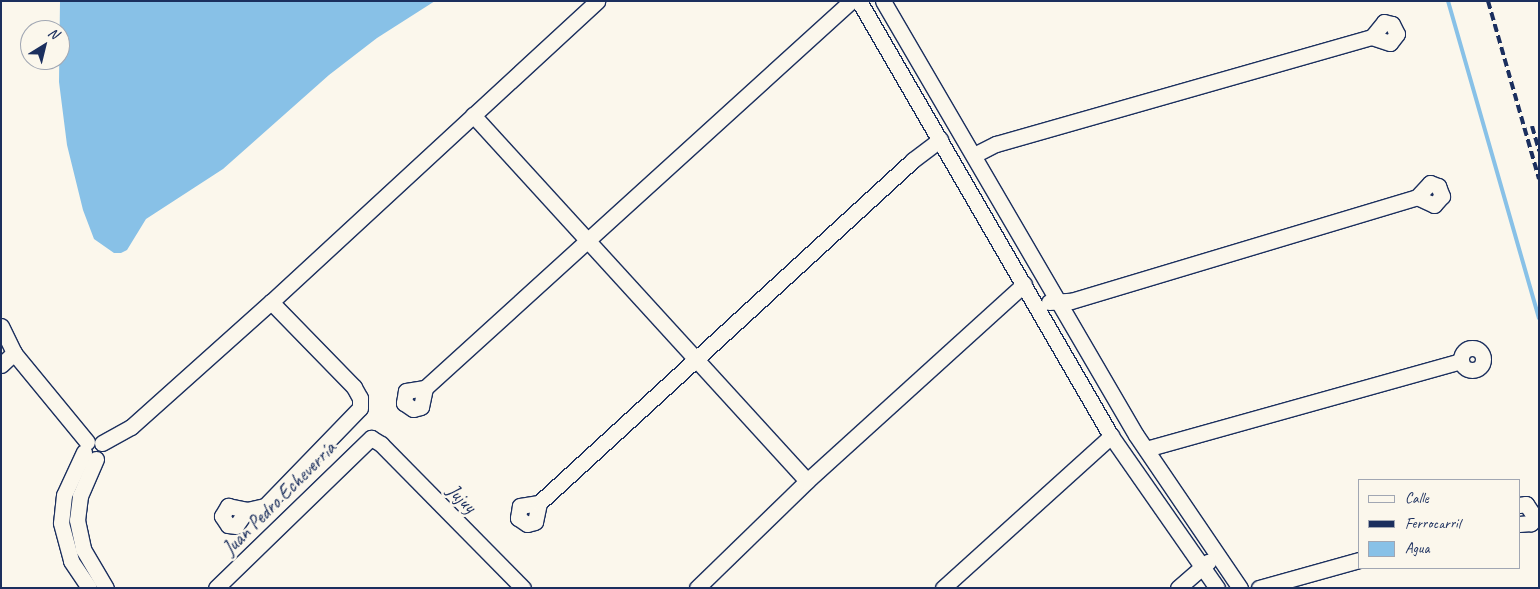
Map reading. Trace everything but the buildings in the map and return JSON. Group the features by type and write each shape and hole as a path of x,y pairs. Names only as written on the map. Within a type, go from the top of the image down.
{"street":[{"path":"89,588 71,561 61,523 64,495 92,449 131,427 272,302 597,1"},
{"path":"425,388 587,241 858,4 882,1 976,158 1056,301 1136,435 1240,588"},
{"path":"858,4 1115,441 1216,588"},
{"path":"959,173 996,144 1372,37"},
{"path":"473,115 807,481"},
{"path":"539,503 697,361 913,160 942,145 964,138"},
{"path":"1036,304 1070,300 1417,197"},
{"path":"697,588 807,481 1024,284"},
{"path":"247,510 265,506 360,408 360,398 354,387 272,302"},
{"path":"1,326 14,353 92,449"},
{"path":"1,365 14,353"},
{"path":"1134,468 1148,453 1461,361"},
{"path":"943,588 1115,441 1136,435"},
{"name":"Juan Pedro Echeverría","path":"216,588 371,438"},
{"name":"Jujuy","path":"371,438 381,444 523,588"},
{"path":"92,449 76,520 82,549 106,588"},
{"path":"1520,505 1526,504 1534,516 1531,524 1520,524"},
{"path":"1178,588 1217,554"},
{"path":"1259,588 1358,560"}],"water":[{"path":"60,1 435,1 377,38 329,75 223,169 146,219 127,250 121,253 114,253 94,239 83,210 67,145 59,82 59,70 70,70 70,20 60,20"}],"waterway":[{"path":"1448,1 1539,318"}],"railway":[{"path":"1488,1 1539,179"},
{"path":"1532,126 1539,151"}]}
